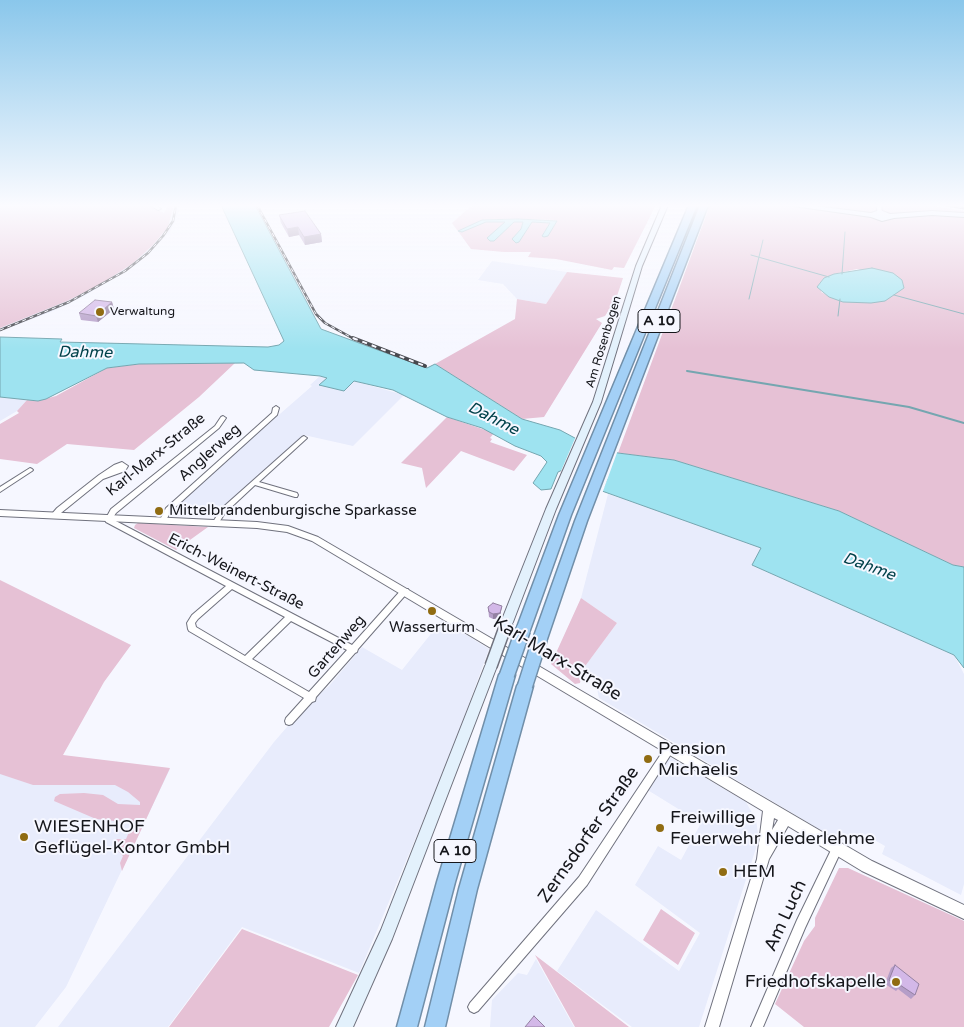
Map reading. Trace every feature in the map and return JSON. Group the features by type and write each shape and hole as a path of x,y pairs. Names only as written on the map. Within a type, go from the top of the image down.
{"highway":[{"name":"A 10","path":"407,1027 446,882 507,675 565,515 673,253"},
{"name":"A 10","path":"435,1027 468,889 540,639 581,521 685,253"}],"main road":[{"name":"Am Rosenbogen","path":"344,1027 387,934 551,509 586,430 602,388 638,266 644,253"}],"street":[{"name":"Anglerweg","path":"163,520 168,510 275,414 276,408"},
{"name":"Karl-Marx-Straße","path":"108,517 217,427 224,418"},
{"path":"216,522 223,511 304,438"},
{"path":"0,490 30,470"},
{"name":"Karl-Marx-Straße","path":"54,515 101,477"},
{"path":"255,483 295,495"},
{"name":"Karl-Marx-Straße","path":"0,513 216,522 273,526 300,533 327,546 405,591 838,849 899,883 964,912"},
{"name":"Erich-Weinert-Straße","path":"108,517 108,520 354,650"},
{"path":"232,585 195,617 191,623 192,629 312,698"},
{"name":"Gartenweg","path":"289,721 312,698 405,591"},
{"path":"246,660 291,616"},
{"name":"Zernsdorfer Straße","path":"474,1007 583,881 670,748"},
{"path":"712,1027 763,858 768,815 772,809"},
{"path":"763,858 786,818"},
{"name":"Am Luch","path":"757,1027 801,924 838,849"}],"shaded area":[{"path":"0,253 144,253 132,264 99,285 67,301 0,328"},
{"path":"144,253 148,253 137,264 86,295 53,311 0,331 0,328 86,292 132,264"},
{"path":"530,253 632,253 624,268 614,267 612,270 556,259 528,257"},
{"path":"692,253 964,253 964,567 953,565 839,511 674,460 618,453","holes":["857,269 902,280 904,288 843,302 821,292 834,274"]},
{"path":"492,261 567,272 546,304 517,299 503,284 478,280"},
{"path":"567,272 623,278 616,299 605,316 596,319 602,323 544,417 522,419 435,364 515,319 517,299 546,304"},
{"path":"235,363 199,397 134,450 67,444 37,464 0,459 0,424 19,413 17,411 27,400 38,401 56,396 107,368 139,364"},
{"path":"320,376 327,378 320,385 354,381 404,395 353,446 304,435 216,515 179,502 312,386 310,385"},
{"path":"0,397 27,400 17,411 0,421"},
{"path":"447,417 494,433 490,438 492,439 490,442 527,455 514,471 461,451 426,488 422,468 401,463"},
{"path":"608,494 702,525 762,548 752,565 954,655 964,674 964,884 961,895 882,854 885,846 862,833 859,839 839,841 695,755 695,752 685,749 599,698 597,689 602,680 583,669 617,623 581,598"},
{"path":"138,523 208,527 176,550 134,528"},
{"path":"0,580 131,645 104,682 63,755 170,768 122,871 120,863 123,856 114,847 116,839 126,839 133,823 96,819 54,801 55,797 60,794 84,793 103,795 118,804 140,805 140,802 128,792 115,785 33,785 0,774"},
{"path":"581,598 617,623 583,669 580,683 575,684 551,664"},
{"path":"442,620 489,649 448,761 359,973 242,927 168,1027 58,1027 274,742 312,698 315,698 329,686 362,647 402,670"},
{"path":"0,748 170,769 66,987 35,1027 0,1027"},
{"path":"668,756 746,802 756,820 758,834 756,848 699,1027 632,1027 557,971 596,910 679,971 700,933 635,885 658,846 681,860 701,823 646,789"},
{"path":"839,868 848,868 964,921 964,1027 804,1027 775,1004 804,941 815,926 815,918"},
{"path":"661,909 695,933 678,965 643,940"},
{"path":"242,929 358,975 329,1027 169,1027"},
{"path":"535,955 629,1027 575,1027"},
{"path":"536,959 574,1027 490,1027 492,1000 518,973 527,975"}],"water":[{"name":"Dahme","path":"243,253 281,253 321,329 427,368 435,364 522,419 560,430 586,444 618,453 674,460 839,511 953,565 964,567 964,668 954,655 752,565 761,548 602,491 607,479 572,466 558,472 551,489 541,490 533,483 547,462 541,456 515,446 482,428 447,417 393,390 354,381 344,391 319,385 327,378 320,376 254,370 244,363 139,364 107,368 46,399 38,401 0,397 0,337 62,339 60,342 268,347 279,345 284,341"},
{"path":"872,268 893,273 902,280 904,288 885,301 871,303 843,302 829,297 817,287 824,278 834,274"}],"pier":[{"path":"576,436 618,450 602,494 600,491 604,480 572,469 560,474 552,492"}],"building":[{"path":"95,300 112,302 96,316 79,313"},
{"path":"493,603 502,606 500,613 493,614 489,612 488,607"},
{"path":"895,965 919,984 915,995 889,980"},
{"path":"534,1016 545,1027 525,1027"}],"waterway":[{"path":"759,257 760,253"},
{"path":"842,274 844,253"},
{"path":"751,255 759,257"},
{"path":"749,299 759,257"},
{"path":"759,257 829,277"},
{"path":"894,295 964,314"},
{"path":"838,316 840,299"},
{"path":"687,371 909,407 964,423"}],"railway":[{"path":"0,330 69,302 125,271 148,253"},
{"path":"283,253 316,314 325,323 356,340"},
{"path":"353,338 425,366"}],"place":[{"name":"Verwaltung","path":"100,312"},
{"name":"Mittelbrandenburgische Sparkasse","path":"159,511"},
{"name":"Wasserturm","path":"432,611"},
{"name":"Pension Michaelis","path":"648,759"},
{"name":"Freiwillige Feuerwehr Niederlehme","path":"660,828"},
{"name":"WIESENHOF Geflügel-Kontor GmbH","path":"24,837"},
{"name":"HEM","path":"723,872"},
{"name":"Friedhofskapelle","path":"896,982"}]}
